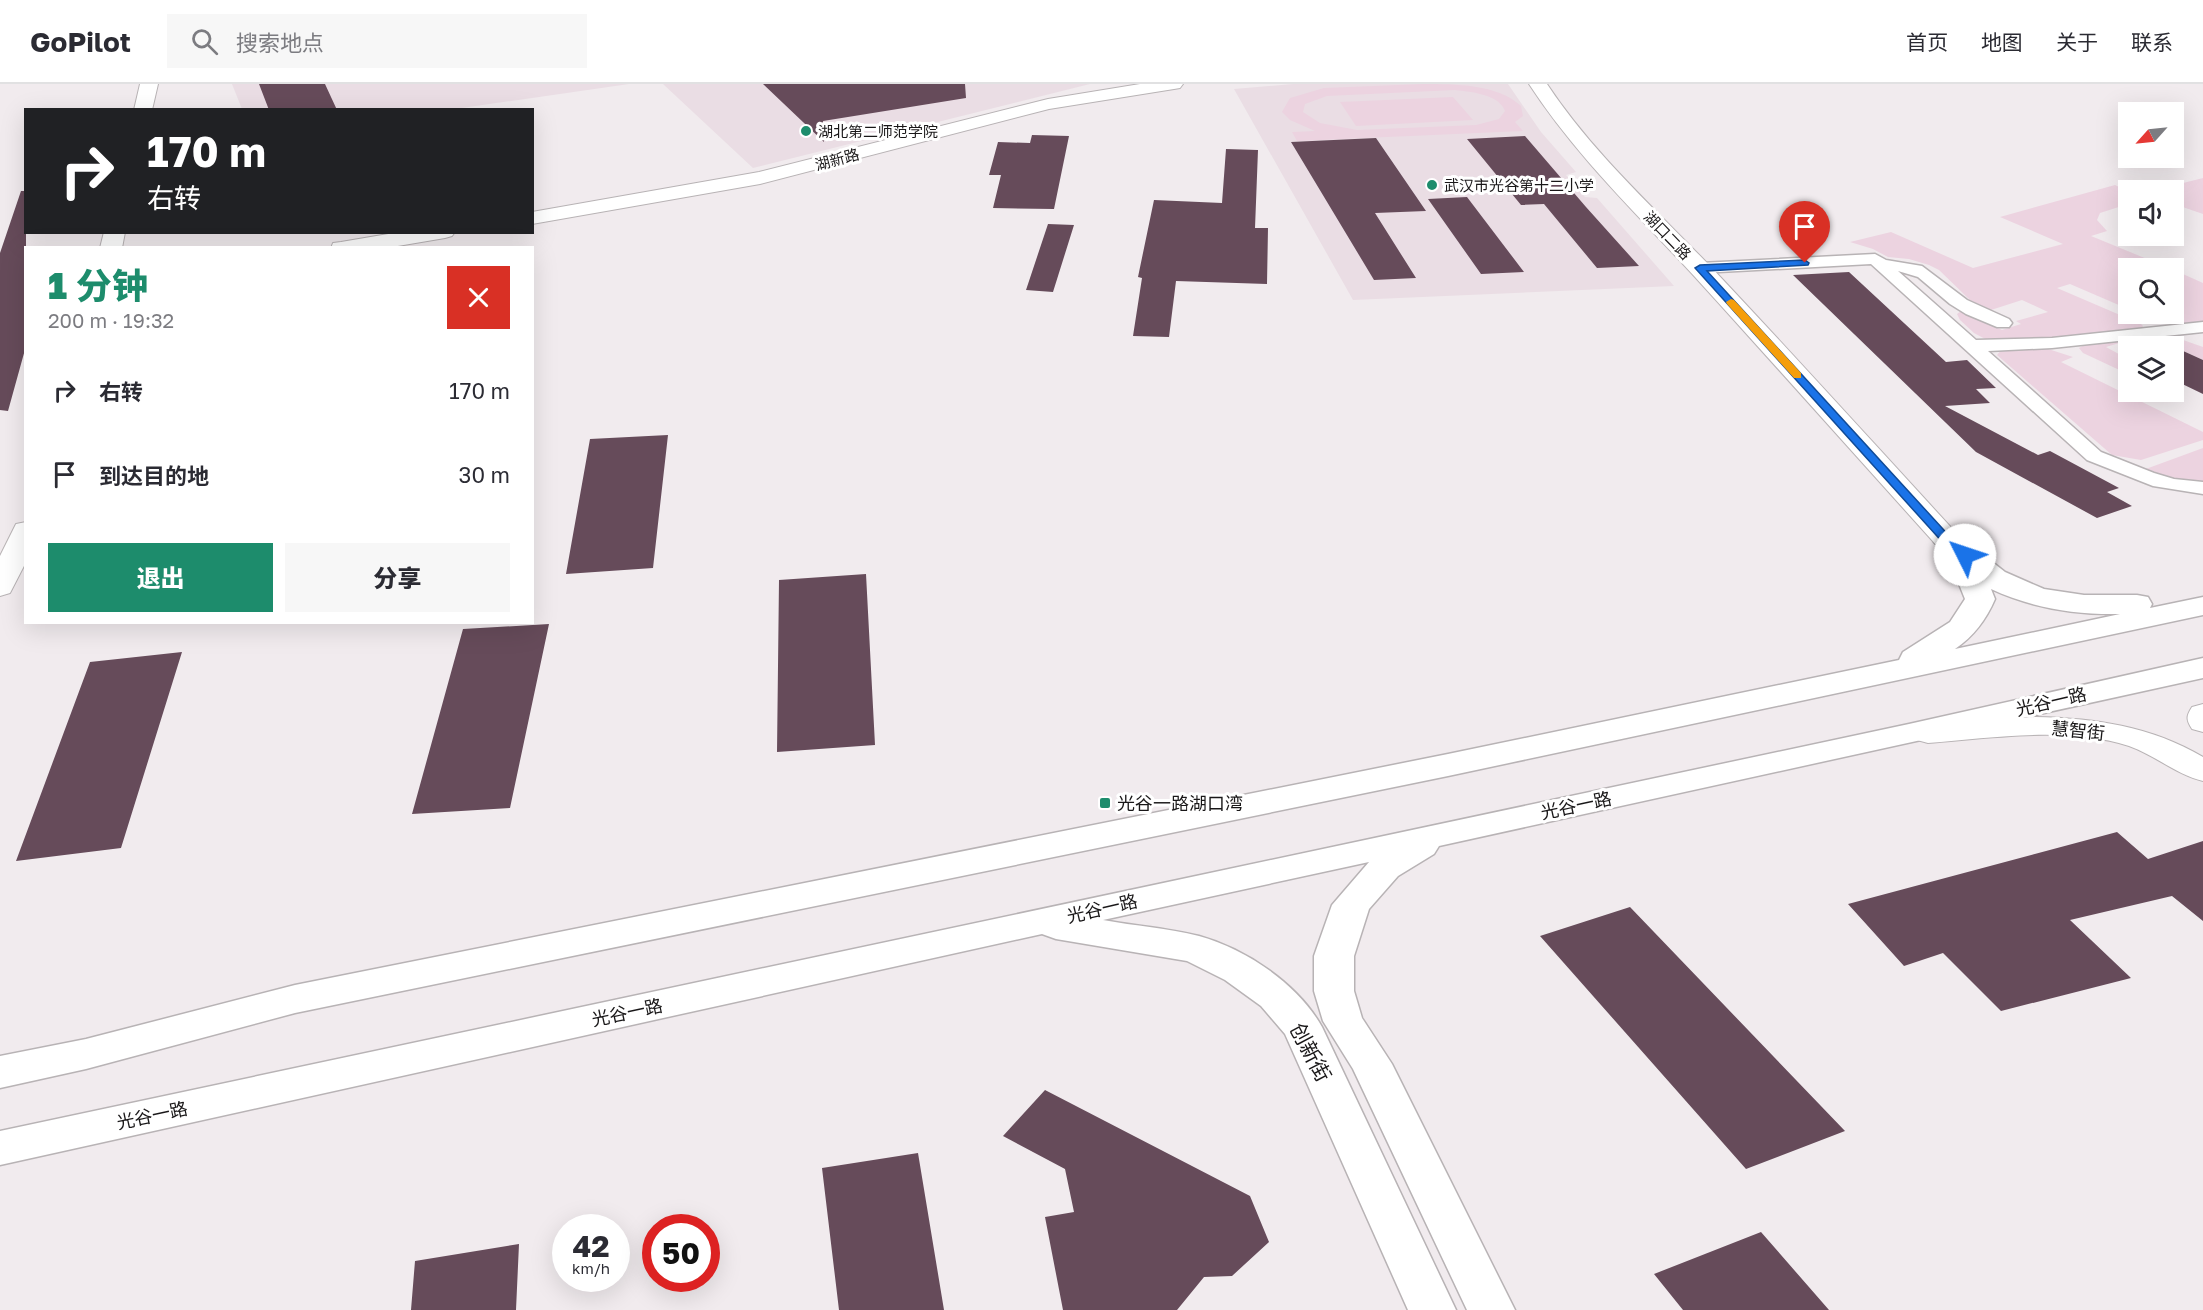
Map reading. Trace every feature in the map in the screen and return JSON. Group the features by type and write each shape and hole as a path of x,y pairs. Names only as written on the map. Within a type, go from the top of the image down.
{"main road":[{"path":"1949,542 1999,581 2025,593 2066,603 2097,607 2203,600"},
{"path":"1890,673 1960,631 1973,617 1980,599 1972,579 1949,542"},
{"path":"0,1072 86,1054 295,999 1890,673 2203,606"},
{"name":"光谷一路","path":"0,1149 2203,668"},
{"path":"1445,833 1385,867 1351,905 1334,956 1334,992 1343,1021 1371,1064 1491,1310"},
{"name":"创新街","path":"1037,923 1196,949 1239,970 1275,996 1302,1027 1432,1310"},
{"path":"0,1054 86,1054"},
{"path":"0,1092 86,1054"},
{"path":"0,1134 55,1136"},
{"path":"0,1167 55,1136"}],"street":[{"path":"143,108 149,84"},
{"name":"湖新路","path":"534,218 760,178 1048,104 1174,84"},
{"name":"湖口二路","path":"1538,84 1552,107 1577,137 1700,268 1949,542"},
{"path":"354,246 432,234"},
{"path":"1700,268 1875,259 2094,456 2125,471 2154,480 2185,488 2203,488"},
{"path":"1882,265 1900,265 1916,269 1933,278 1958,301 2003,323"},
{"path":"1971,346 2052,343 2203,327"},
{"path":"0,587 24,534"},
{"path":"2203,714 2203,722"},
{"name":"慧智街","path":"1909,734 2011,726 2064,726 2101,730 2146,741 2172,751 2203,771"}],"shaded area":[{"path":"232,84 629,84 462,108 242,108"},
{"name":"湖北第二师范学院","path":"663,84 1090,84 753,168"},
{"name":"武汉市光谷第十二小学","path":"1293,84 1508,84 1541,132 1576,172 1566,175 1585,197 1597,198 1674,286 1353,300 1234,89"},
{"path":"1435,84 1488,89 1500,93 1521,106 1523,116 1515,122 1523,131 1297,141 1292,132 1315,131 1290,120 1282,112 1290,98 1324,88","holes":["1455,90 1491,97 1502,105 1505,111 1499,119 1476,125 1357,130 1320,123 1303,112 1305,104 1327,96"]},
{"path":"1453,97 1473,120 1356,126 1340,102"},
{"path":"2203,178 2203,214 2184,207 2184,183"},
{"path":"2115,185 2118,186 2118,207 2100,213 2097,220 2107,231 2091,236 2145,258 2118,258 2118,305 2070,284 2057,288 2118,314 2118,324 2141,324 2143,326 2141,329 2047,340 1989,341 1974,333 1957,314 1961,311 2002,330 2021,324 2016,321 2048,312 2022,300 1991,310 1970,300 1939,270 1929,265 1909,259 1888,257 1873,249 1850,242 1891,232 1973,268 2063,244 2000,217"},
{"path":"2184,274 2203,283 2203,323 2184,324"},
{"path":"2166,334 2172,336 2147,336"},
{"path":"2118,339 2118,343 2106,347 2118,354 2118,369 2083,353 2079,348 2090,342"},
{"path":"2184,340 2203,347 2203,360 2184,351"},
{"path":"2042,347 2073,357 2061,362 2118,390 2118,402 2142,402 2203,432 2203,440 2141,460 2112,455 1997,355 2002,349"},
{"path":"2203,448 2203,485 2184,484 2143,470"}],"building":[{"path":"259,84 325,84 336,108 268,108"},
{"path":"763,84 965,84 966,98 823,121 824,142"},
{"path":"1032,135 1069,136 1054,209 993,208 1001,175 989,175 998,142 1030,143"},
{"path":"1525,136 1639,266 1597,268 1544,204 1521,205 1467,139"},
{"path":"1376,138 1426,211 1375,213 1416,278 1374,280 1291,142"},
{"path":"1226,149 1258,150 1255,228 1268,228 1267,284 1176,281 1169,337 1133,336 1142,278 1138,277 1154,200 1222,203"},
{"path":"21,191 24,191 26,246 24,246 24,353 8,411 0,410 0,253"},
{"path":"1467,197 1524,272 1481,274 1428,199"},
{"path":"1048,224 1074,225 1053,292 1026,290"},
{"path":"1849,272 1946,362 1967,360 1996,388 1976,389 1990,403 1945,406 2038,455 2050,451 2119,488 2107,492 2132,506 2097,518 1976,452 1793,275"},
{"path":"2184,351 2203,360 2203,394 2184,385"},
{"path":"668,435 653,568 566,574 590,439"},
{"path":"866,574 875,745 777,752 779,580"},
{"path":"549,624 510,808 412,814 463,629"},
{"path":"182,652 121,848 16,861 90,662"},
{"path":"2117,832 2148,859 2203,841 2203,921 2172,896 2070,920 2131,978 2001,1011 1943,953 1904,966 1848,904"},
{"path":"1630,907 1845,1131 1746,1169 1540,936"},
{"path":"1045,1090 1250,1196 1269,1242 1232,1276 1204,1277 1177,1310 1063,1310 1045,1217 1074,1212 1065,1169 1003,1136"},
{"path":"918,1153 944,1310 839,1310 822,1168"},
{"path":"1761,1232 1829,1310 1683,1310 1654,1274"},
{"path":"519,1244 516,1310 411,1310 415,1261"}],"slow traffic":[{"path":"1731,302 1798,376"}],"place":[{"name":"湖北第二师范学院","path":"806,131"},
{"name":"武汉市光谷第十二小学","path":"1432,185"},
{"name":"光谷一路湖口湾","path":"1105,803"}],"route":[{"path":"1805,263 1700,268 1949,542 1965,555"}]}
